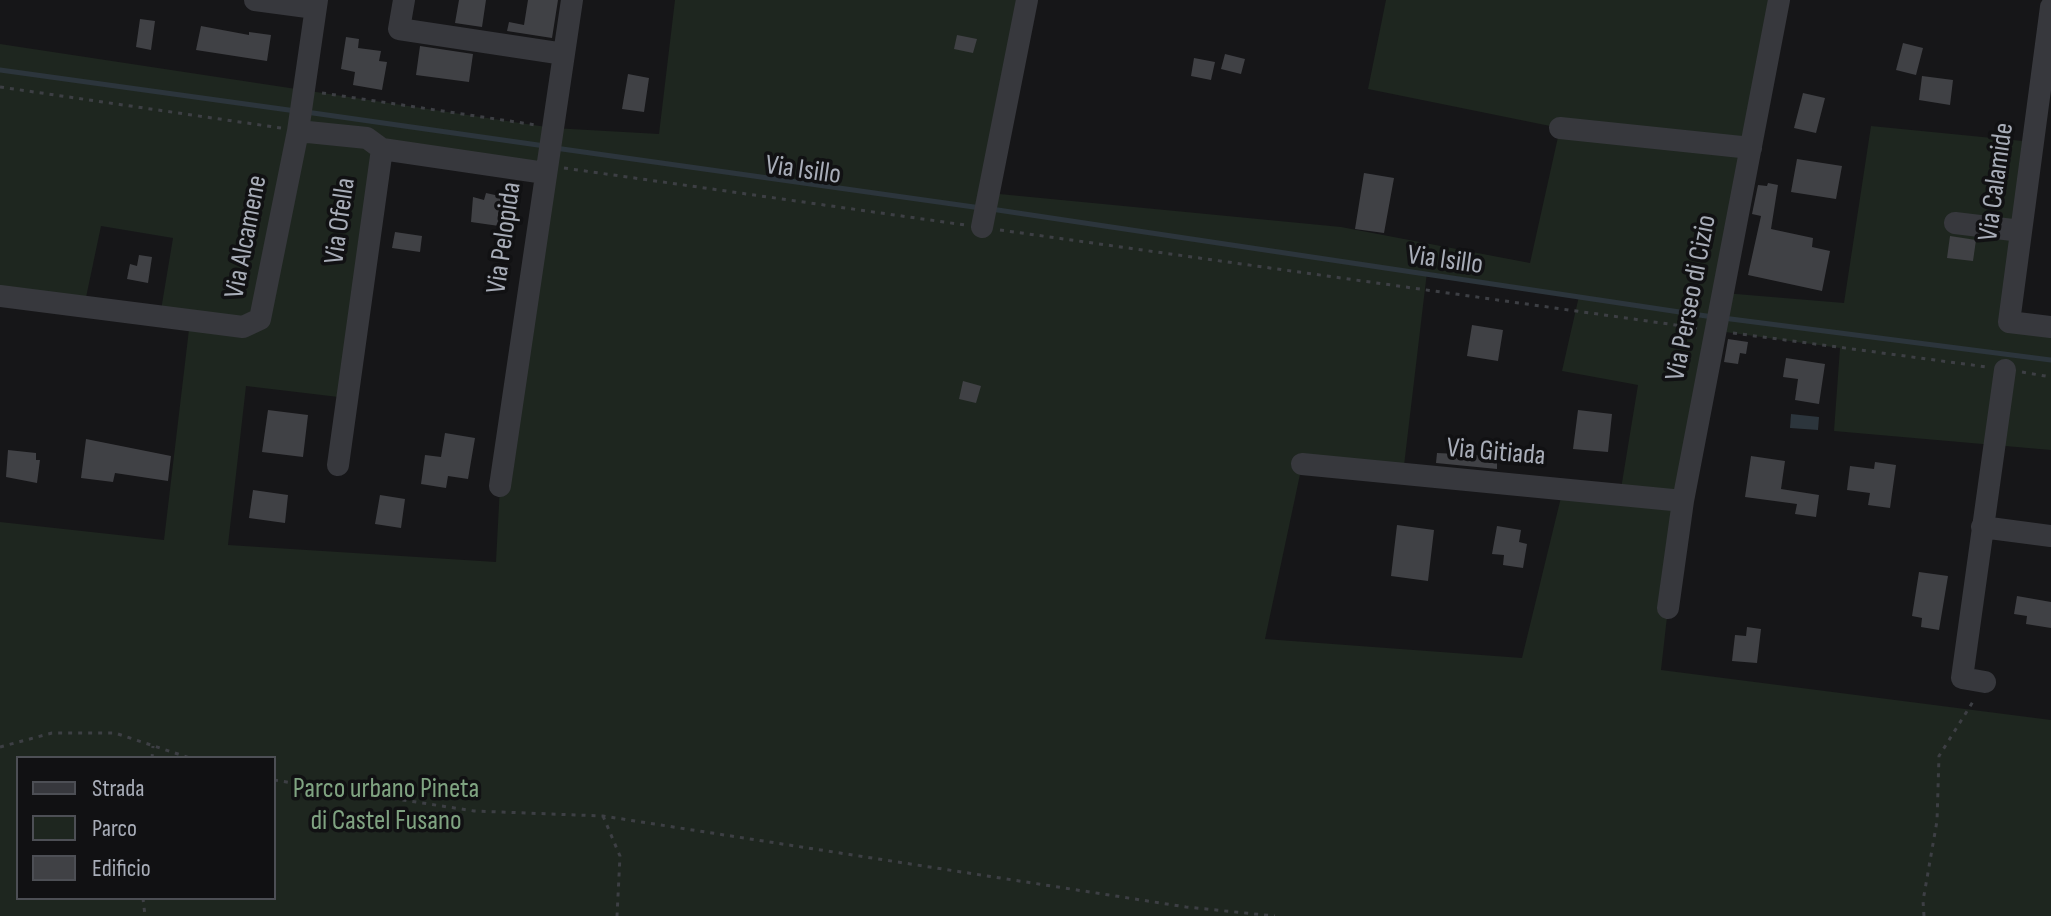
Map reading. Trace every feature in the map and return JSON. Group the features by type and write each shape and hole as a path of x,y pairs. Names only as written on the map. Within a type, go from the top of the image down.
{"street":[{"path":"255,0 316,4"},
{"path":"404,0 399,29 564,54"},
{"name":"Via Pelopida","path":"500,486 572,0"},
{"path":"982,227 1027,0"},
{"name":"Via Perseo di Cizio","path":"1668,608 1683,501 1779,0"},
{"name":"Via Alcamene","path":"0,296 243,327 256,323 264,314 298,131 316,4"},
{"name":"Via Calamide","path":"2051,7 2009,322 2051,327"},
{"path":"1560,128 1751,148"},
{"path":"298,131 367,138 382,149"},
{"name":"Via Ofella","path":"338,465 382,149 545,173"},
{"path":"1955,223 2021,231"},
{"path":"1982,682 1962,678 2005,370"},
{"name":"Via Gitiada","path":"1302,464 1683,501"},
{"path":"1982,527 2051,536"}],"path":[{"path":"0,87 298,131"},
{"path":"303,90 553,128"},
{"name":"Via Isillo","path":"545,173 565,168 2051,377"},
{"path":"1924,916 1923,901 1937,821 1939,756 1974,703 1982,682"},
{"path":"0,747 52,733 115,733 184,756"},
{"path":"152,756 153,746"},
{"path":"276,780 474,811 603,816 1186,907 1275,916"},
{"path":"603,816 620,856 617,916"}],"green space":[{"name":"Parco urbano Pineta di Castel Fusano","path":"675,0 1027,0 989,193 1341,227 1530,263 1560,128 1368,89 1386,0 1779,0 1724,293 1844,303 1871,126 2033,142 2009,321 2051,327 2051,450 1834,431 1840,348 1718,331 1668,608 1661,670 2051,720 2051,916 0,916 0,522 164,540 190,321 160,316 173,238 101,226 84,307 0,296 0,44 553,128 659,134","holes":["382,150 545,173 500,486 496,562 228,545 246,386 347,398","1427,272 1579,296 1562,371 1638,385 1620,495 1563,489 1522,658 1265,639 1302,465 1403,474"]}],"shaded area":[{"path":"1791,414 1819,417 1818,430 1790,428"}],"building":[{"path":"459,0 486,0 482,27 455,23"},
{"path":"528,0 558,0 552,38 507,31 509,22 524,25"},
{"path":"140,19 155,21 151,50 136,47"},
{"path":"201,26 249,35 249,32 271,35 267,61 196,50"},
{"path":"957,35 977,39 973,53 954,49"},
{"path":"346,37 359,39 358,48 381,51 379,61 387,62 382,90 353,85 355,72 341,69"},
{"path":"1903,43 1923,48 1916,75 1896,70"},
{"path":"420,46 473,54 469,82 416,75"},
{"path":"1225,54 1245,59 1241,74 1221,69"},
{"path":"1194,58 1215,62 1211,80 1191,76"},
{"path":"628,74 649,78 644,112 622,109"},
{"path":"1922,76 1953,80 1950,105 1919,100"},
{"path":"1803,93 1825,98 1816,133 1794,128"},
{"path":"1797,159 1842,166 1836,199 1791,192"},
{"path":"1364,173 1394,178 1384,233 1355,229"},
{"path":"1768,183 1778,185 1771,229 1813,238 1812,247 1830,251 1822,291 1748,275 1761,216 1752,214 1758,185 1767,186"},
{"path":"486,193 504,197 499,226 471,222 473,197 484,200"},
{"path":"395,232 422,236 420,252 392,248"},
{"path":"1950,236 1976,240 1973,261 1947,258"},
{"path":"139,255 152,257 148,283 127,279 130,264 137,266"},
{"path":"1472,325 1503,330 1498,361 1467,356"},
{"path":"1728,339 1748,342 1746,354 1740,353 1738,364 1724,362"},
{"path":"1786,358 1825,364 1819,404 1795,400 1798,379 1783,377"},
{"path":"963,381 981,386 976,403 959,399"},
{"path":"268,410 308,415 303,457 262,452"},
{"path":"1578,410 1612,414 1608,452 1573,449"},
{"path":"445,433 475,438 468,479 448,476 446,488 421,484 425,455 441,457"},
{"path":"86,439 171,456 168,481 115,473 113,482 81,478"},
{"path":"8,450 36,453 36,460 40,460 37,483 6,477"},
{"path":"1437,453 1497,456 1497,469 1436,463"},
{"path":"1751,456 1785,461 1781,489 1819,495 1816,517 1795,514 1797,504 1745,497"},
{"path":"1875,462 1896,465 1890,508 1868,505 1870,493 1847,490 1850,466 1874,469"},
{"path":"253,490 288,495 285,523 249,518"},
{"path":"380,495 405,499 401,528 375,524"},
{"path":"1397,525 1434,530 1428,581 1391,576"},
{"path":"1497,526 1521,530 1519,542 1527,544 1523,568 1503,565 1504,555 1492,554"},
{"path":"1919,572 1948,576 1939,630 1921,627 1922,618 1912,616"},
{"path":"2017,596 2051,602 2051,628 2026,624 2027,616 2014,614"},
{"path":"1747,627 1761,629 1757,663 1732,661 1735,635 1746,636"}],"waterway":[{"path":"0,70 296,111"},
{"path":"306,112 545,146"},
{"path":"555,148 981,208"},
{"path":"991,209 1713,317"},
{"path":"1723,318 2051,360"}]}
